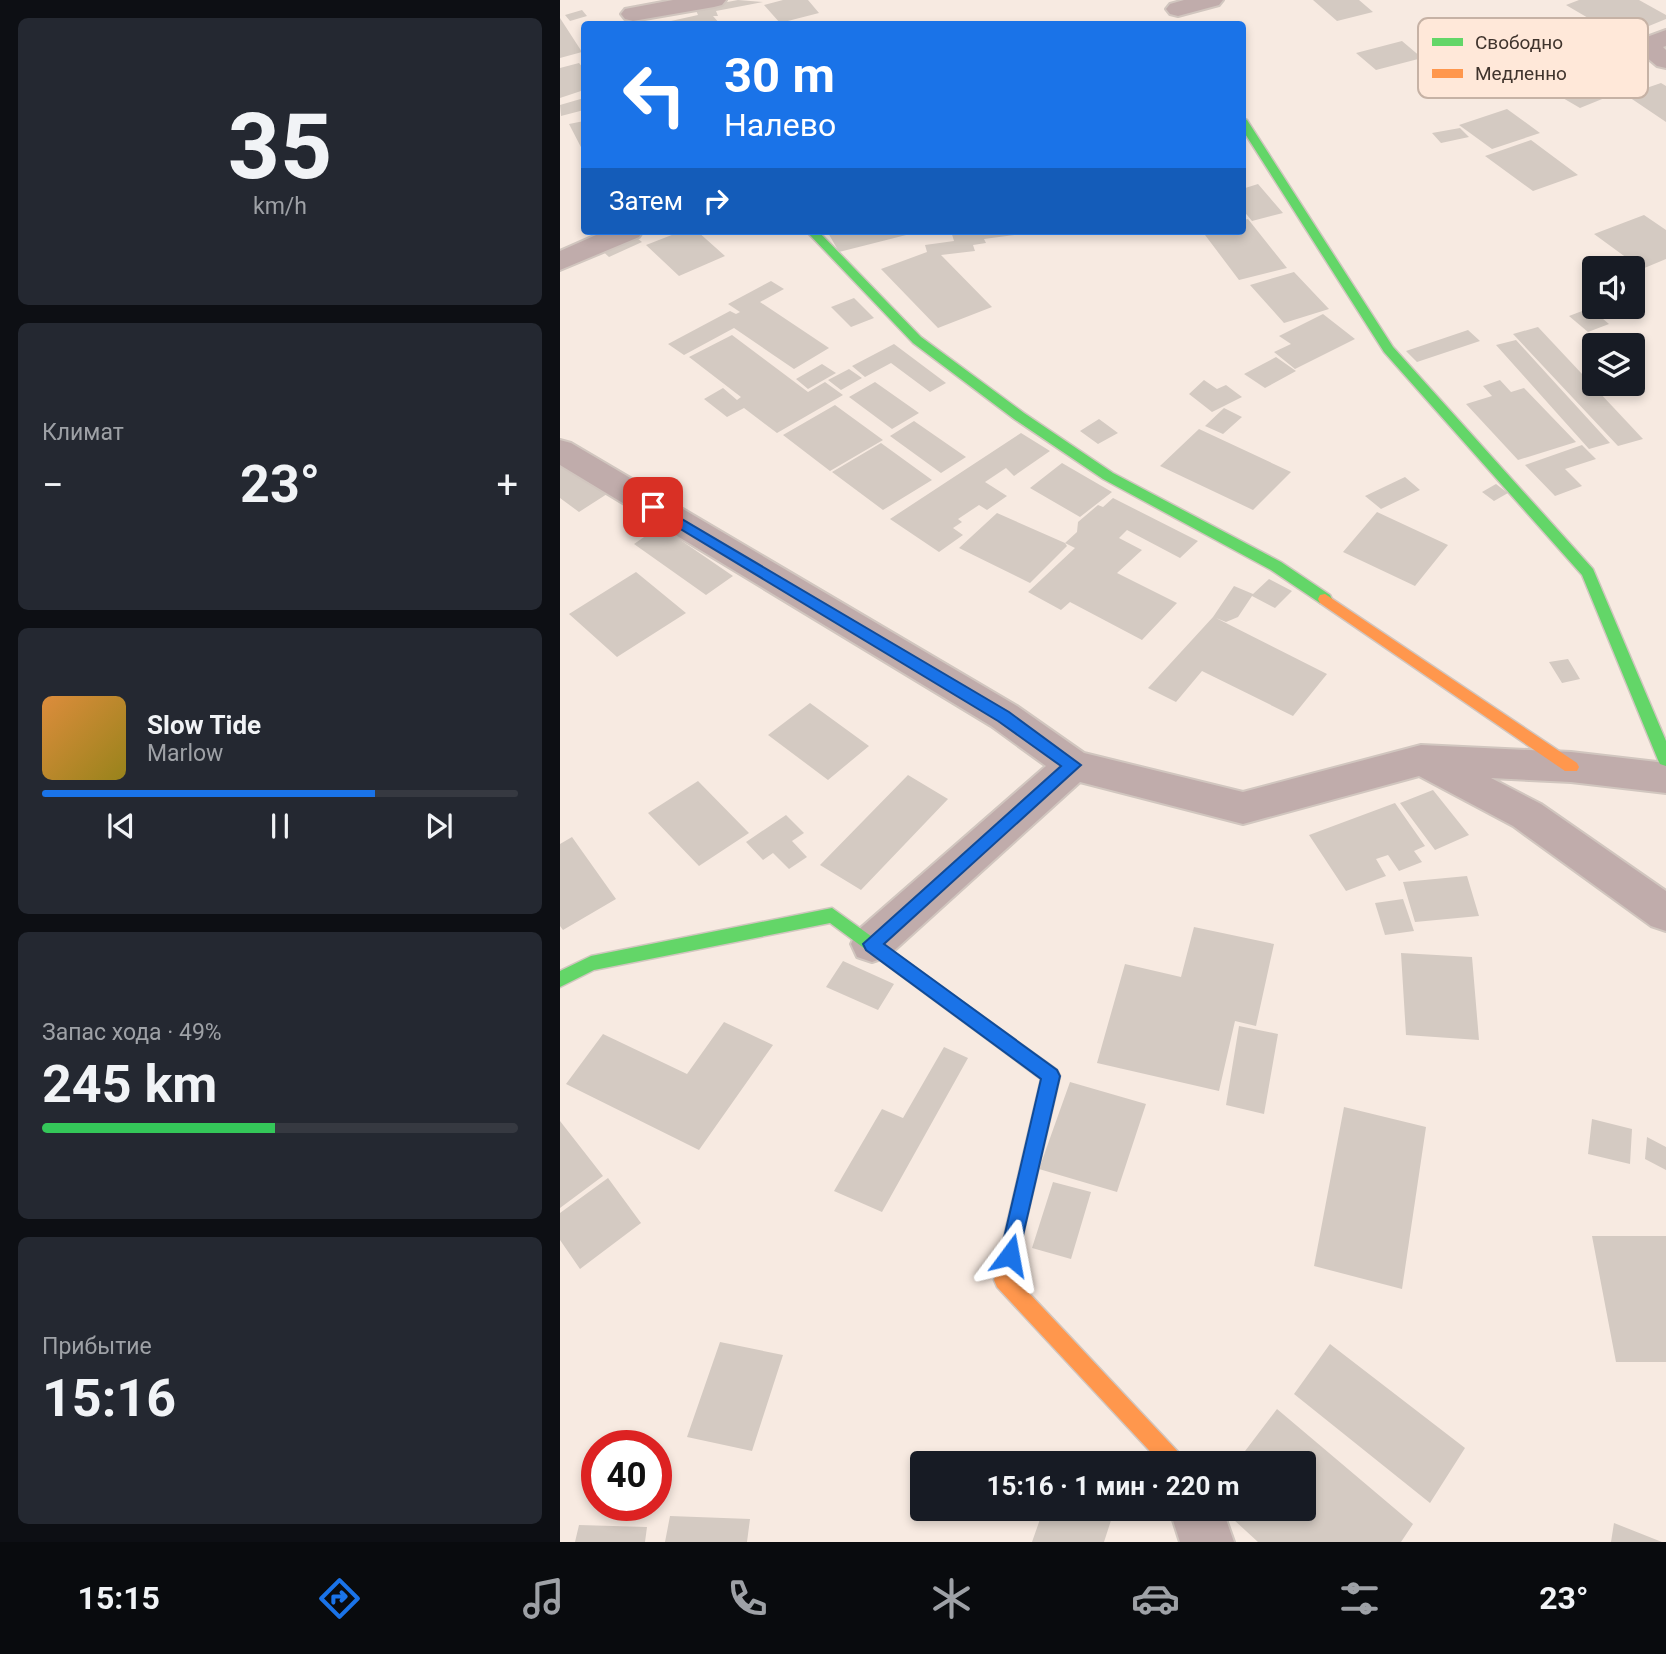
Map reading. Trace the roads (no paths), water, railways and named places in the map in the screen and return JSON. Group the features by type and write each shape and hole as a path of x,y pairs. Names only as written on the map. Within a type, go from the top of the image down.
{"street":[{"path":"634,13 714,0"},
{"path":"1178,11 1211,0"},
{"path":"1648,45 1666,37"},
{"path":"1648,48 1666,61"},
{"path":"1246,126 1388,349 1588,573 1666,760"},
{"path":"560,261 620,235"},
{"path":"816,235 917,340 1019,416 1108,476 1276,566 1571,767"},
{"path":"560,451 1003,716 1073,765 1243,808 1421,760 1571,767 1666,778"},
{"path":"1421,760 1527,815 1666,914"},
{"path":"872,944 1073,765"},
{"path":"560,979 591,963 832,915 1051,1076 1004,1280 1164,1451"},
{"path":"1200,1521 1207,1542"}]}
